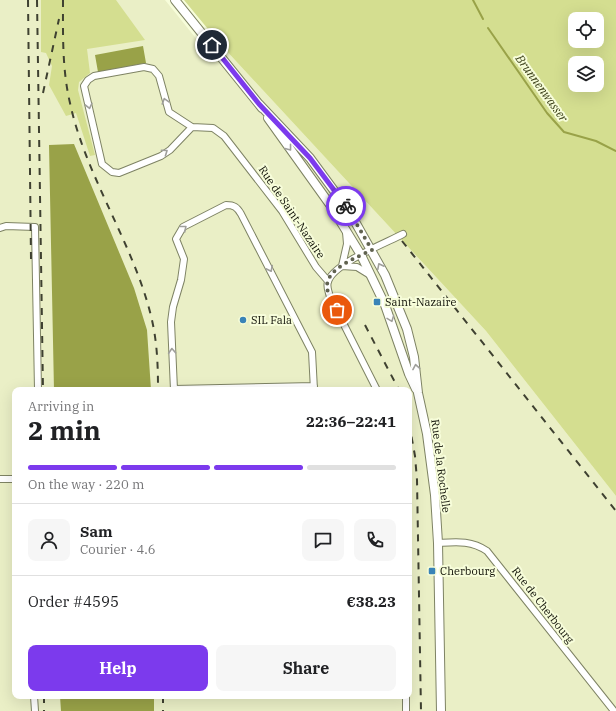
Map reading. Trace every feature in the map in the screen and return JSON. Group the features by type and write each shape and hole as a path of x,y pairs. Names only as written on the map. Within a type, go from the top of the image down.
{"main road":[{"name":"Rue de la Rochelle","path":"175,0 259,104 346,228 372,276 385,305 409,374 418,393"},
{"name":"Rue de la Rochelle","path":"259,104 284,129 325,177 349,210 394,293 407,329 414,357 418,393 429,446 438,543 441,711"}],"street":[{"path":"144,67 153,69 159,76 169,112 192,127 170,150 161,156 119,173 112,172 102,164 84,86 88,80 94,76 144,67"},
{"name":"Rue de Saint-Nazaire","path":"192,127 213,128 224,136 282,211 316,267 328,281 330,297 375,387"},
{"path":"174,387 170,322 172,307 181,280 184,259 176,239 183,227 226,205 236,207 242,214 301,329 313,358 314,387"},
{"path":"0,228 6,226 35,226 38,387"},
{"path":"342,266 347,244 346,228"},
{"path":"328,281 335,271 342,266 403,234"},
{"path":"342,266 357,267 372,276"},
{"path":"0,479 12,479"},
{"name":"Rue de Cherbourg","path":"438,543 467,542 477,545 487,552 614,711"},
{"path":"34,699 35,711"},
{"path":"406,699 406,711"}],"shaded area":[{"path":"0,0 165,0 211,57 222,46 486,331 616,496 616,711 0,711"},
{"path":"41,0 116,0 145,40 87,49 90,73 79,82 78,90 95,155 90,156 76,113 66,116 49,85 52,66 46,53 41,52"},
{"path":"184,0 616,0 616,496 486,331 222,46"},
{"path":"143,46 146,63 98,72 95,55"},
{"path":"74,144 134,288 147,330 151,387 54,387 49,145"},
{"path":"60,699 154,699 154,711 61,711"}],"waterway":[{"name":"Brunnenwasser","path":"473,0 483,19"},
{"name":"Brunnenwasser","path":"488,28 547,113 564,132 596,141 616,151"}],"railway":[{"path":"28,0 31,259"},
{"path":"37,0 43,387"},
{"path":"63,0 64,64 70,103 86,156 121,234 142,286 150,312 156,341 158,387"},
{"path":"43,93 59,19"},
{"path":"402,241 616,511"},
{"path":"365,325 397,387"},
{"path":"412,440 417,480 421,711"},
{"path":"44,699 44,711"},
{"path":"163,699 163,711"}],"way so far":[{"path":"337,310 330,297 327,286 330,276 342,266 372,250 346,206"}],"place":[{"name":"Saint-Nazaire","path":"377,302"},
{"name":"SIL Fala","path":"243,320"},
{"name":"Cherbourg","path":"432,571"}],"route":[{"path":"212,45 259,104 310,158 346,206"}]}
